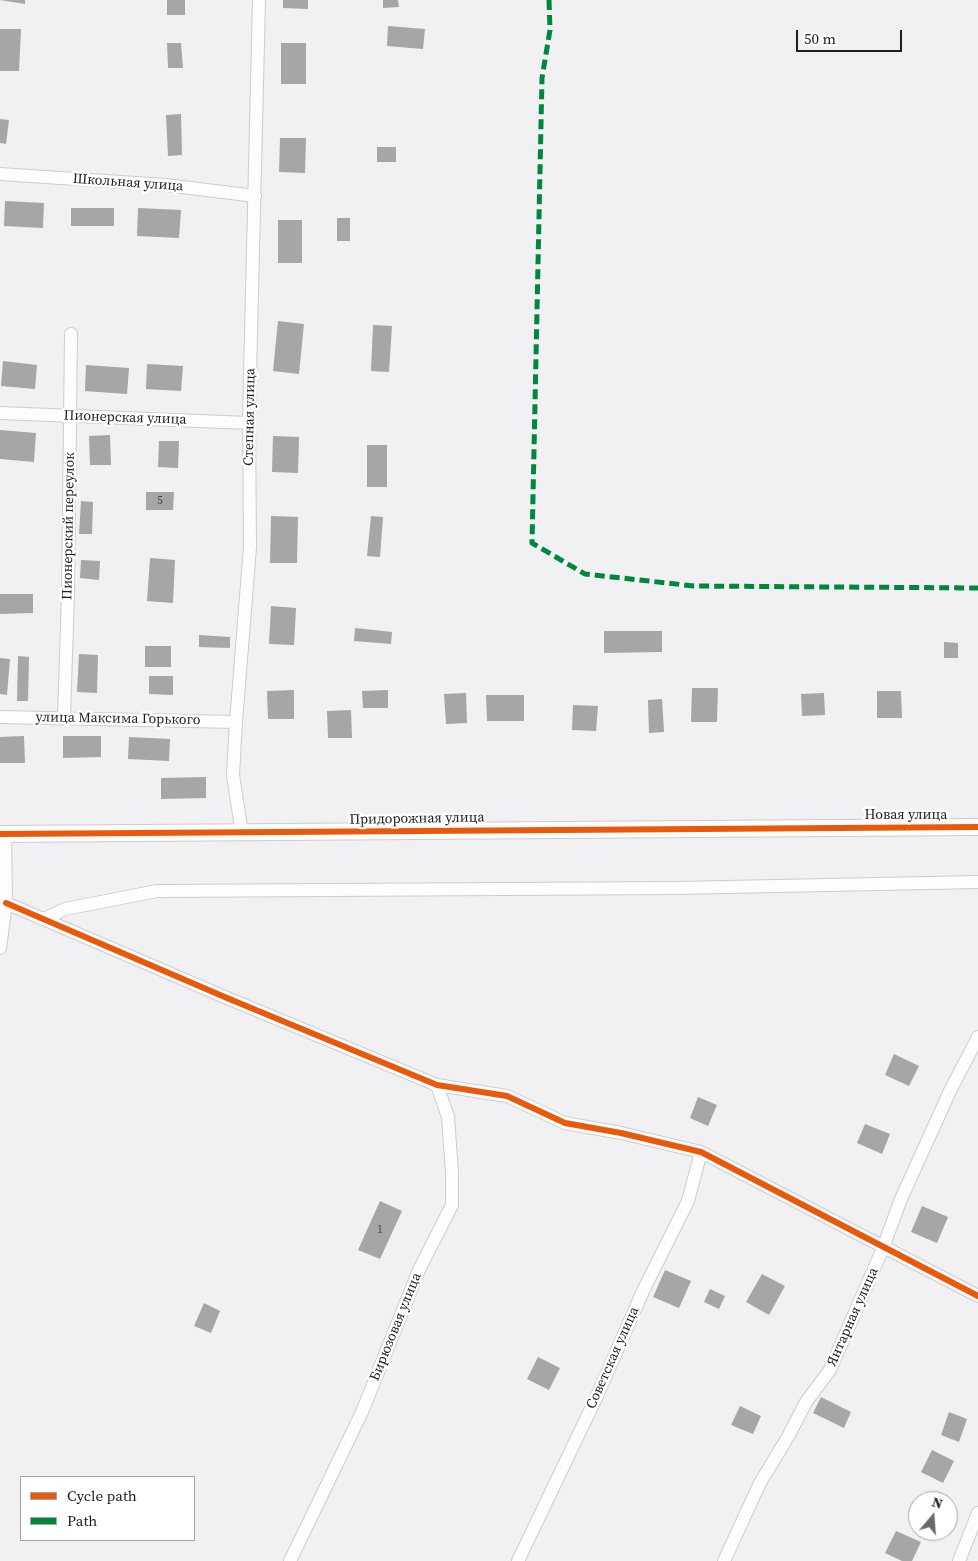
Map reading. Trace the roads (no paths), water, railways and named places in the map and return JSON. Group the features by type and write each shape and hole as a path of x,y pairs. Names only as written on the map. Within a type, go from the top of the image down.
{"street":[{"name":"Степная улица","path":"242,834 233,775 250,547 250,423 259,0"},
{"name":"Школьная улица","path":"0,174 166,185 255,196"},
{"name":"Пионерский переулок","path":"64,717 68,593 71,334"},
{"name":"Пионерская улица","path":"0,413 250,423"},
{"name":"улица Максима Горького","path":"0,717 236,722"},
{"name":"Новая улица","path":"833,828 978,827"},
{"name":"Придорожная улица","path":"2,834 242,834 833,828"},
{"path":"0,948 6,903 2,834"},
{"path":"44,919 65,909 158,891 676,888 978,882"},
{"path":"6,903 227,998 437,1085 507,1096 565,1123 620,1132 701,1152 978,1296"},
{"name":"Янтарная улица","path":"724,1561 760,1483 789,1435 806,1402 830,1370 883,1248 900,1199 950,1091 978,1037"},
{"name":"Бирюзовая улица","path":"290,1561 362,1412 419,1270 452,1206 448,1117 437,1085"},
{"name":"Советская улица","path":"518,1561 597,1396 643,1291 688,1201 701,1152"},
{"path":"959,1561 978,1513"}]}
